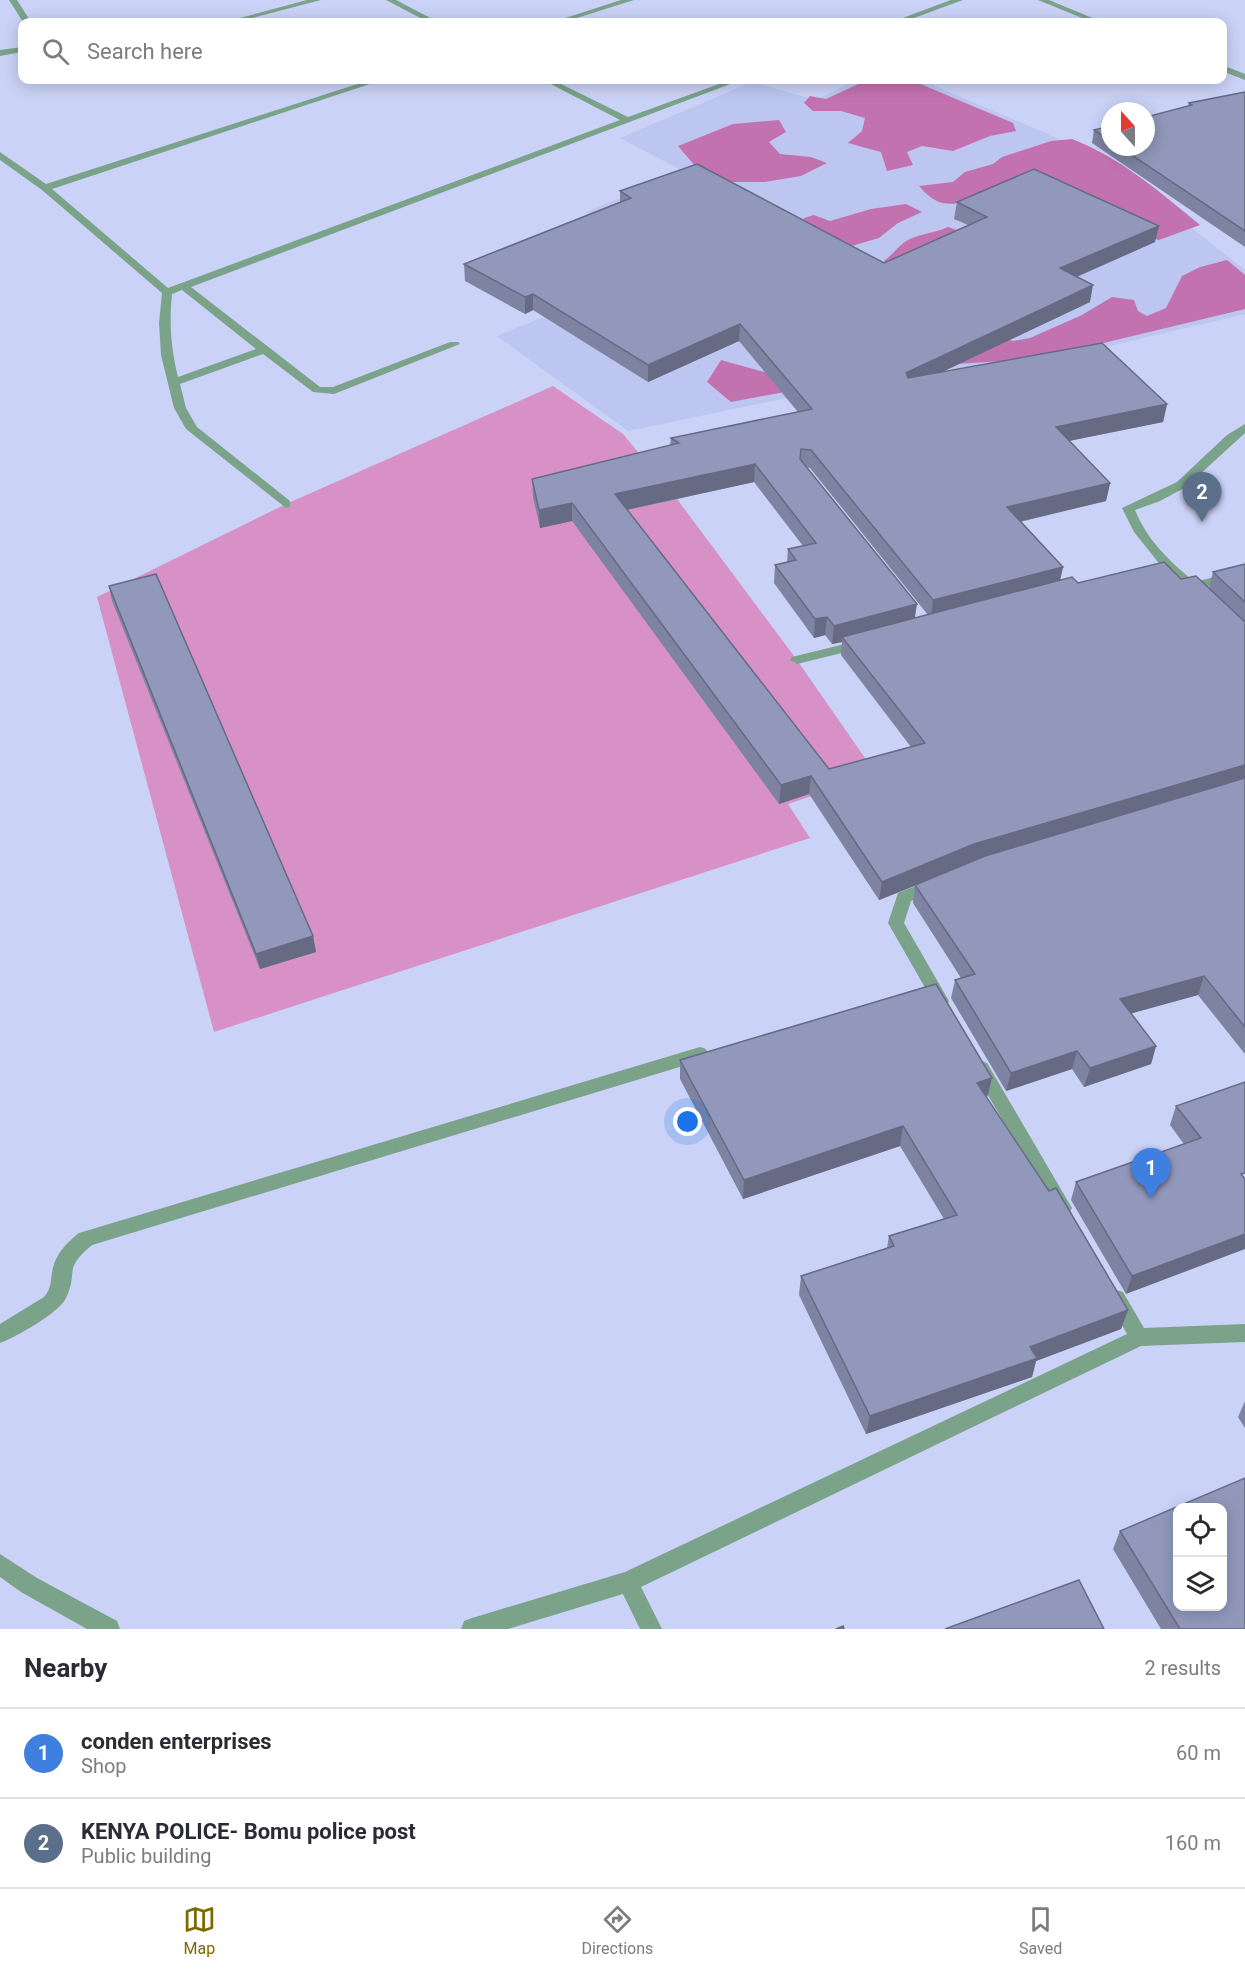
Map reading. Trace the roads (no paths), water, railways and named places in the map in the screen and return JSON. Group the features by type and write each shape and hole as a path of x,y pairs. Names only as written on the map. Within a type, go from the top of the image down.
{"street":[{"path":"13,0 24,18"},
{"path":"245,18 317,0"},
{"path":"390,0 426,18"},
{"path":"570,18 630,0"},
{"path":"907,18 959,0"},
{"path":"1042,0 1088,18"},
{"path":"0,53 18,51"},
{"path":"1227,70 1245,77"},
{"path":"45,188 366,84"},
{"path":"555,84 626,120"},
{"path":"167,292 726,84"},
{"path":"0,155 45,188 167,292"},
{"path":"183,286 305,382 325,392 334,391 454,344"},
{"path":"167,292 164,323 167,355 180,408 192,429 286,504"},
{"path":"175,382 265,350"},
{"path":"1211,603 1194,586 1159,559 1151,544 1131,519 1128,508 1160,498 1195,474 1229,438 1245,428"},
{"path":"1142,573 1172,570"},
{"path":"1194,586 1245,573"},
{"path":"797,660 872,640"},
{"path":"945,881 904,897 896,923 951,1017"},
{"path":"909,993 932,986"},
{"path":"0,1334 51,1303 58,1295 63,1265 70,1252 86,1239 715,1050"},
{"path":"975,1058 1072,1224"},
{"path":"1108,1286 1139,1337"},
{"path":"472,1629 628,1582 1139,1337 1245,1333"},
{"path":"0,1564 29,1585 109,1629"},
{"path":"628,1582 651,1629"}],"place":[{"name":"KENYA POLICE- Bomu police post","path":"1202,522"},
{"name":"conden enterprises","path":"1151,1198"}]}
